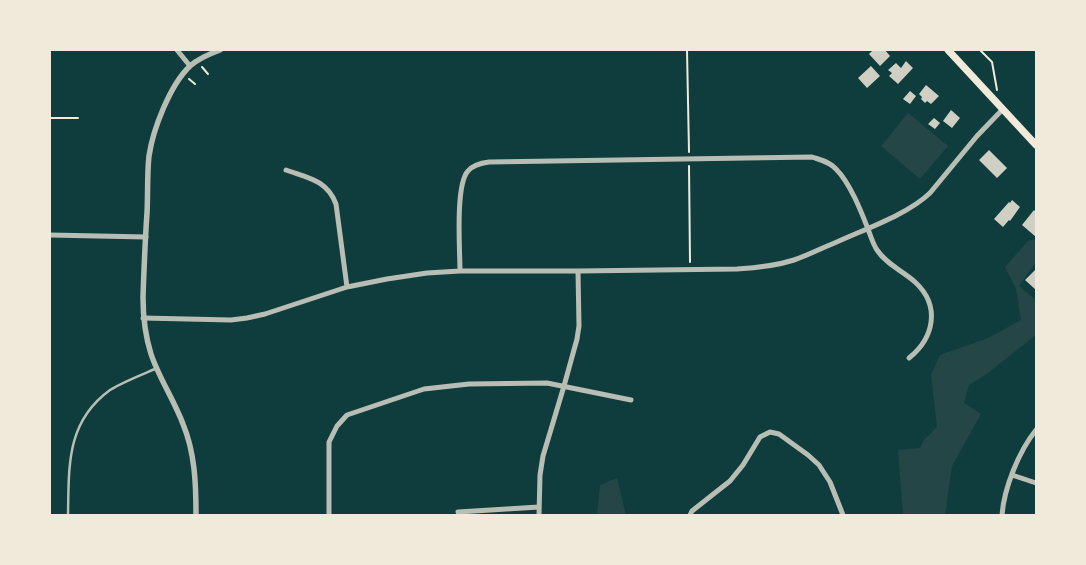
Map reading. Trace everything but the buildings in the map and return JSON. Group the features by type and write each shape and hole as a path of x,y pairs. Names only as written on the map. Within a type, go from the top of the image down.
{"main road":[{"path":"948,50 1036,145"}],"street":[{"path":"177,50 190,66"},
{"path":"196,515 194,469 184,424 156,368 146,334 144,318 149,156 156,128 168,97 181,76 190,66 206,55 220,50"},
{"path":"144,318 231,320 247,318 265,314 347,287 427,273 460,271 690,270 760,268 780,264 794,260 868,228 923,200 977,136 1003,109"},
{"path":"460,271 460,198 462,183 467,171 478,164 489,162 812,157 825,161 835,168 846,182 881,256 886,262 916,283 926,296 930,305 932,324 924,343 909,358"},
{"path":"286,170 317,181 327,187 333,195 336,204 347,287"},
{"path":"50,235 146,237"},
{"path":"539,515 540,475 543,456 577,339 579,326 578,271"},
{"path":"329,515 329,442 337,426 347,415 424,389 469,384 547,383 631,400"},
{"path":"1002,515 1012,475 1028,440 1036,430"},
{"path":"690,515 730,481 743,465 760,437 770,432 779,434 819,465 830,482 844,515"},
{"path":"1012,475 1036,483"},
{"path":"458,512 539,507"}],"lane":[{"path":"68,515 70,457 78,429 85,415 97,401 112,389 156,368"}],"path":[{"path":"687,50 689,152"},
{"path":"980,50 992,62 997,90"},
{"path":"202,67 208,74"},
{"path":"189,79 195,84"},
{"path":"50,118 78,118"},
{"path":"689,164 690,270"}],"shaded area":[{"path":"908,113 948,146 920,179 881,146"},
{"path":"1036,239 1036,262 1019,286 1036,300 1036,335 984,376 969,385 964,403 981,414 952,466 945,515 903,515 898,450 920,448 924,440 937,427 931,375 940,355 988,338 1021,320 1016,289 1005,267 1028,241"},
{"path":"617,478 626,515 597,515 600,485"}]}
